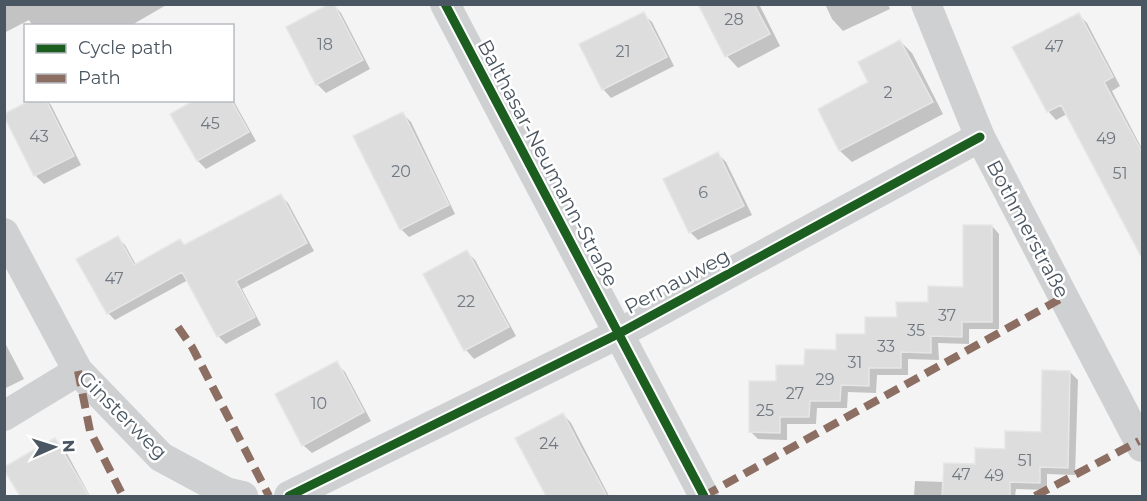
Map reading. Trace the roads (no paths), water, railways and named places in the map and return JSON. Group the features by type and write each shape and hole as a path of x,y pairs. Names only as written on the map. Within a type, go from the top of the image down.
{"street":[{"name":"Balthasar-Neumann-Straße","path":"445,4 705,496"},
{"name":"Bothmerstraße","path":"926,4 980,137 1143,447"},
{"name":"Pernauweg","path":"289,496 618,334 980,137"},
{"name":"Ginsterweg","path":"4,233 78,371 161,457 226,492 243,496"},
{"path":"4,416 78,371"}]}
